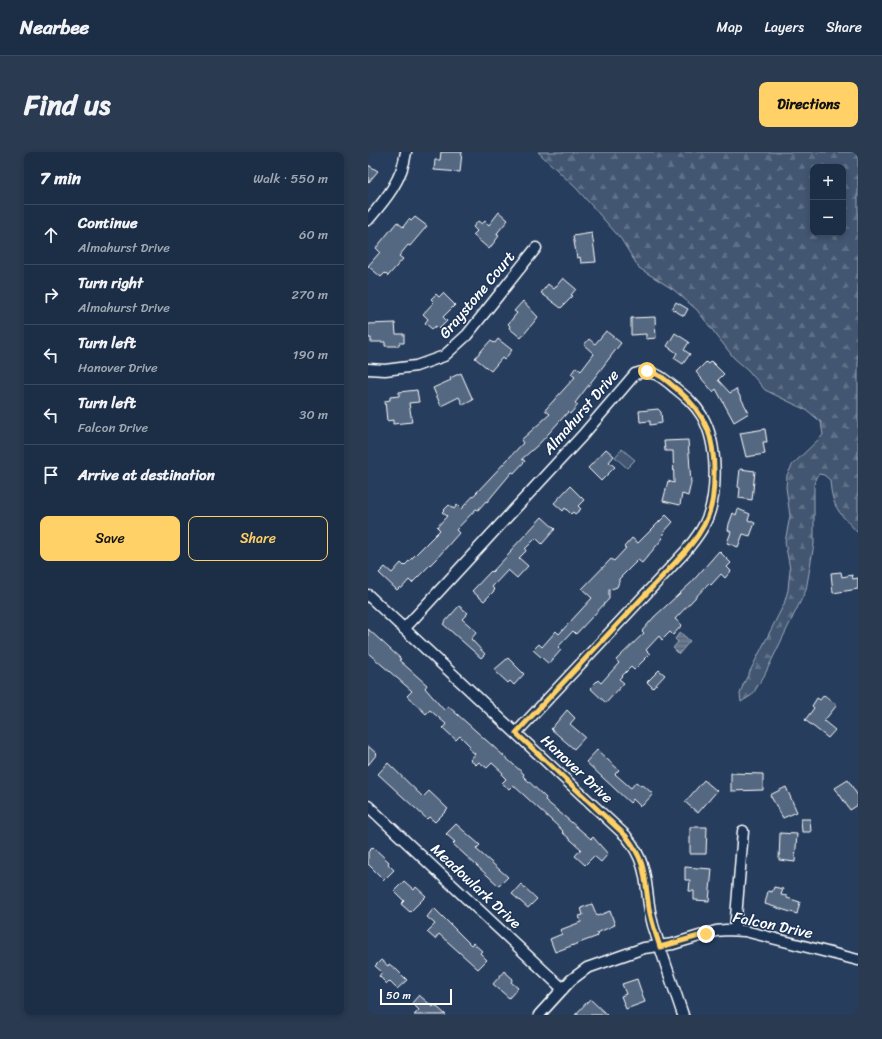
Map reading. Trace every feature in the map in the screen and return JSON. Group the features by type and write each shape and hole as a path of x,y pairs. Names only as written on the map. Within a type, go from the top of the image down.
{"street":[{"path":"368,220 397,183 402,172 406,152"},
{"name":"Graystone Court","path":"368,369 385,370 416,366 444,356 466,335 536,248"},
{"name":"Almahurst Drive","path":"404,629 582,436 635,374 647,371 658,374 687,398 696,407 706,425 713,452 712,502 705,525 685,552 516,733"},
{"name":"Hanover Drive","path":"368,595 626,836 634,847 645,869 650,910 660,947 683,1015"},
{"name":"Meadowlark Drive","path":"368,806 563,989"},
{"path":"735,930 743,831"},
{"name":"Falcon Drive","path":"539,1015 579,973 587,968 644,948 660,947 716,931 735,930 858,960"}],"green space":[{"path":"538,152 858,152 858,533 838,510 833,498 830,480 824,475 819,474 816,477 814,485 814,544 806,590 764,676 752,695 741,702 740,694 743,685 784,604 788,590 790,569 785,542 790,516 786,487 787,475 793,464 823,435 821,422 808,411 765,390 748,370 734,358 697,310 674,290 639,268 621,239 577,189"},
{"path":"622,449 635,460 627,468 615,457"}],"shaded area":[{"path":"680,632 690,641 679,654 673,648 678,642 675,639"}],"building":[{"path":"441,152 462,152 460,172 434,170 435,160 440,160"},
{"path":"368,165 378,171 368,183"},
{"path":"499,212 508,220 498,232 497,235 499,236 489,249 473,235 477,231 473,227 478,221 482,224 485,221 489,225"},
{"path":"415,217 427,226 410,246 408,245 399,256 403,259 388,276 385,273 381,277 368,266 380,252 376,248 397,222 403,227 409,219 411,221"},
{"path":"592,233 596,262 581,263 580,257 577,258 573,236"},
{"path":"563,278 576,289 571,295 573,296 561,308 541,293 548,284 554,289"},
{"path":"443,293 455,305 443,317 447,321 439,329 436,326 432,329 425,323 428,319 423,314 434,302 431,299 436,294 439,297"},
{"path":"523,301 538,317 521,338 509,328 510,326 508,324 517,313 514,311"},
{"path":"676,302 688,309 684,316 672,309"},
{"path":"655,317 656,338 646,339 646,334 631,335 631,318"},
{"path":"395,323 396,334 404,334 404,343 399,343 399,346 385,346 385,342 371,342 371,338 368,338 368,324"},
{"path":"606,331 621,343 575,403 578,405 570,414 568,412 539,444 522,459 525,461 514,473 512,472 487,502 486,501 478,510 476,509 456,530 459,533 438,557 412,583 409,580 401,589 400,587 397,590 379,573 385,567 392,573 401,563 404,566 440,530 437,527 447,516 442,512 449,505 454,509 457,505 461,509 523,443 521,440 550,414 545,410 575,377 571,374 576,367 581,371 594,354 584,345 589,339 595,344"},
{"path":"675,333 689,342 684,350 690,354 683,364 674,358 677,353 667,346"},
{"path":"498,339 512,350 504,360 502,358 491,371 475,358 490,341 495,343"},
{"path":"711,361 724,374 718,380 730,393 736,389 749,413 734,422 716,389 713,392 696,372 706,362 708,364"},
{"path":"461,373 473,400 463,405 459,397 441,406 433,388 451,380 450,378"},
{"path":"417,390 419,402 409,403 412,422 393,424 393,420 387,421 385,401 390,400 390,397 399,396 399,392"},
{"path":"658,409 661,412 662,423 650,425 650,421 640,422 639,411"},
{"path":"765,429 767,442 763,442 765,454 746,457 740,433"},
{"path":"688,440 691,483 688,496 682,494 680,505 663,501 668,481 674,483 673,451 665,451 664,441"},
{"path":"606,449 614,456 609,462 615,467 601,481 588,468"},
{"path":"740,469 755,471 752,500 739,498 740,488 738,487"},
{"path":"570,486 584,500 578,506 581,509 575,514 573,512 571,514 565,508 563,511 554,503"},
{"path":"738,509 750,514 748,520 755,523 750,536 743,534 738,547 727,543 731,532 728,530 729,524 733,513 736,515"},
{"path":"666,515 673,522 664,532 665,533 661,537 663,538 642,563 638,560 619,579 617,587 609,590 609,599 576,634 573,631 558,647 561,650 549,664 533,650 539,644 542,647 556,631 559,634 592,598 582,589 611,559 614,561 626,548 624,547 632,538 638,543"},
{"path":"542,517 555,529 542,544 536,538 525,549 526,551 519,558 528,566 517,578 508,570 492,587 495,590 484,601 472,591 511,552 510,551"},
{"path":"719,551 731,563 727,567 731,571 725,578 721,574 711,585 709,583 675,619 682,625 673,635 670,632 662,640 659,636 646,650 650,654 634,670 631,667 619,679 624,683 606,703 590,688 598,680 601,683 619,663 616,660 644,633 642,631 654,617 691,583"},
{"path":"841,572 842,577 852,575 853,579 858,578 858,589 833,593 831,573"},
{"path":"459,606 468,613 462,619 477,632 471,639 485,654 481,658 443,624"},
{"path":"368,629 427,685 425,688 444,710 448,706 524,774 523,776 546,798 545,800 591,839 593,837 608,854 601,862 594,856 585,865 575,856 581,849 513,785 509,789 502,783 506,779 502,775 503,773 492,763 487,768 479,762 476,765 470,760 475,754 468,748 470,746 460,736 456,740 443,728 446,724 430,710 426,714 407,696 412,691 368,653"},
{"path":"508,658 524,674 514,685 510,681 508,683 494,670"},
{"path":"659,670 665,675 653,688 647,682"},
{"path":"824,695 837,705 824,721 835,730 828,738 805,720 814,708 812,706 817,698 820,700"},
{"path":"567,710 575,718 570,724 585,737 574,749 551,729"},
{"path":"368,746 377,754 368,765"},
{"path":"597,750 619,770 615,774 631,788 636,782 641,786 643,785 653,794 641,807 633,799 630,803 586,762"},
{"path":"388,763 423,797 429,791 448,809 435,822 429,817 427,819 378,774"},
{"path":"731,773 763,774 763,790 731,791"},
{"path":"704,780 717,791 698,813 685,802"},
{"path":"848,780 858,796 858,805 850,810 835,788"},
{"path":"786,787 797,812 783,818 770,795"},
{"path":"801,819 810,819 811,832 802,832"},
{"path":"456,824 480,845 476,849 508,877 499,886 453,844 455,842 446,834"},
{"path":"690,827 707,827 706,854 690,854"},
{"path":"780,833 797,834 795,862 779,860"},
{"path":"373,847 389,862 388,864 394,870 384,880 368,864 368,852"},
{"path":"685,867 712,869 709,901 694,900 694,891 689,891 690,880 685,880"},
{"path":"404,881 414,890 416,887 426,896 410,912 401,904 404,901 394,891"},
{"path":"521,884 537,899 528,908 512,894"},
{"path":"774,887 783,889 781,895 800,902 797,914 765,904 768,891 772,892"},
{"path":"592,904 597,916 610,911 615,925 597,933 598,936 555,952 550,939 562,934 560,930 581,922 579,916 583,915 581,908"},
{"path":"434,908 471,945 473,943 482,951 480,953 487,960 478,969 439,934 435,939 427,932 435,924 427,917"},
{"path":"381,960 388,966 389,964 397,970 407,980 397,989 389,981 387,984 379,976 382,972 375,966"},
{"path":"504,971 513,979 511,982 518,988 509,998 493,984"},
{"path":"637,979 645,1002 626,1009 621,996 626,994 622,984"},
{"path":"419,995 433,1007 435,1005 446,1015 414,1015 419,1010 412,1003"},
{"path":"590,999 607,1015 575,1015"}],"route":[{"path":"647,371 658,374 687,398 702,416 710,434 713,452 714,487 709,516 705,525 685,552 516,733 626,836 634,847 641,858 645,869 650,910 660,947 706,934"}]}
